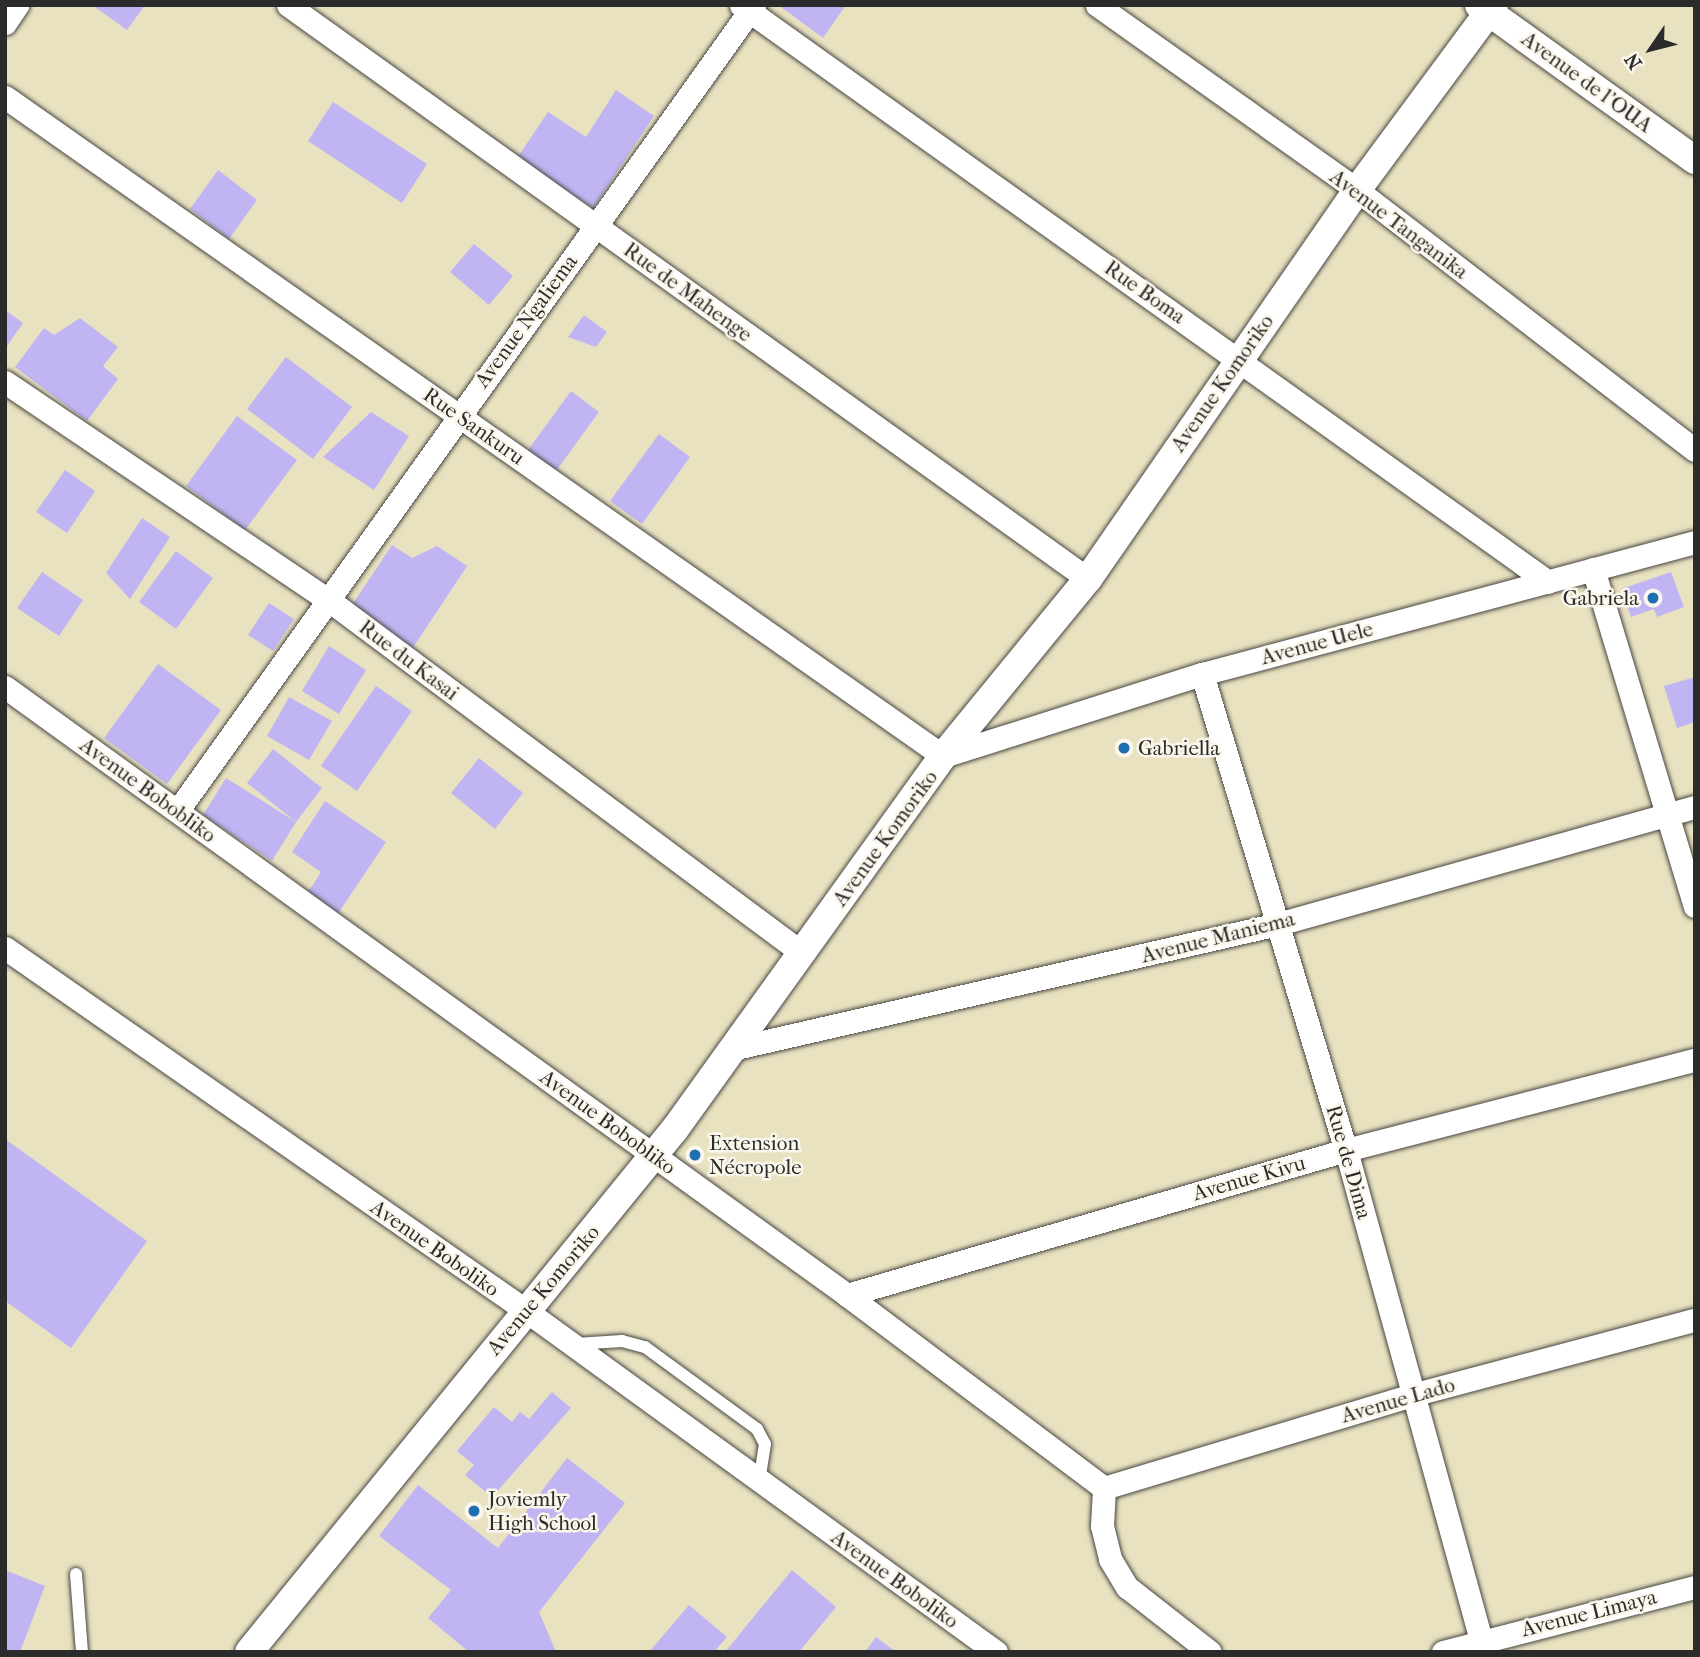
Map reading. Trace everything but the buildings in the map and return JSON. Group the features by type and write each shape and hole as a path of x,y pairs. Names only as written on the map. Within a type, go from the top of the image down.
{"street":[{"path":"5,23 17,5"},
{"name":"Rue de Mahenge","path":"288,5 1088,579"},
{"name":"Avenue Tanganika","path":"1097,5 1357,190 1695,450"},
{"name":"Avenue Ngaliema","path":"178,810 330,601 458,415 748,7"},
{"name":"Rue Boma","path":"748,7 1548,582"},
{"name":"Avenue Komoriko","path":"249,1652 524,1310 655,1155 736,1048 943,756 1088,579 1239,358 1487,8"},
{"name":"Avenue de l’OUA","path":"1487,8 1695,160"},
{"name":"Rue Sankuru","path":"5,97 943,756"},
{"name":"Rue du Kasai","path":"5,382 330,601 802,953"},
{"name":"Avenue Uele","path":"943,756 1202,674 1695,542"},
{"path":"1594,569 1695,906"},
{"name":"Rue de Dima","path":"1202,674 1346,1150 1484,1646"},
{"name":"Avenue Bobobliko","path":"5,687 178,810 349,938 655,1155 1104,1488"},
{"name":"Avenue Maniema","path":"736,1048 1278,923 1695,807"},
{"name":"Avenue Boboliko","path":"5,948 524,1310 996,1652"},
{"name":"Avenue Kivu","path":"847,1295 1346,1150 1695,1060"},
{"name":"Avenue Lado","path":"1104,1488 1416,1394 1695,1320"},
{"path":"1104,1488 1102,1526 1110,1559 1127,1587 1210,1652"},
{"name":"Avenue Limaya","path":"1443,1652 1484,1646 1695,1587"}],"lane":[{"path":"572,1345 622,1341 656,1355 757,1429 765,1444 759,1480"},
{"path":"76,1574 82,1652"}],"place":[{"name":"Gabriela","path":"1653,598"},
{"name":"Gabriella","path":"1124,748"},
{"name":"Extension Nécropole","path":"695,1155"},
{"name":"Joviemly High School","path":"474,1511"}]}
